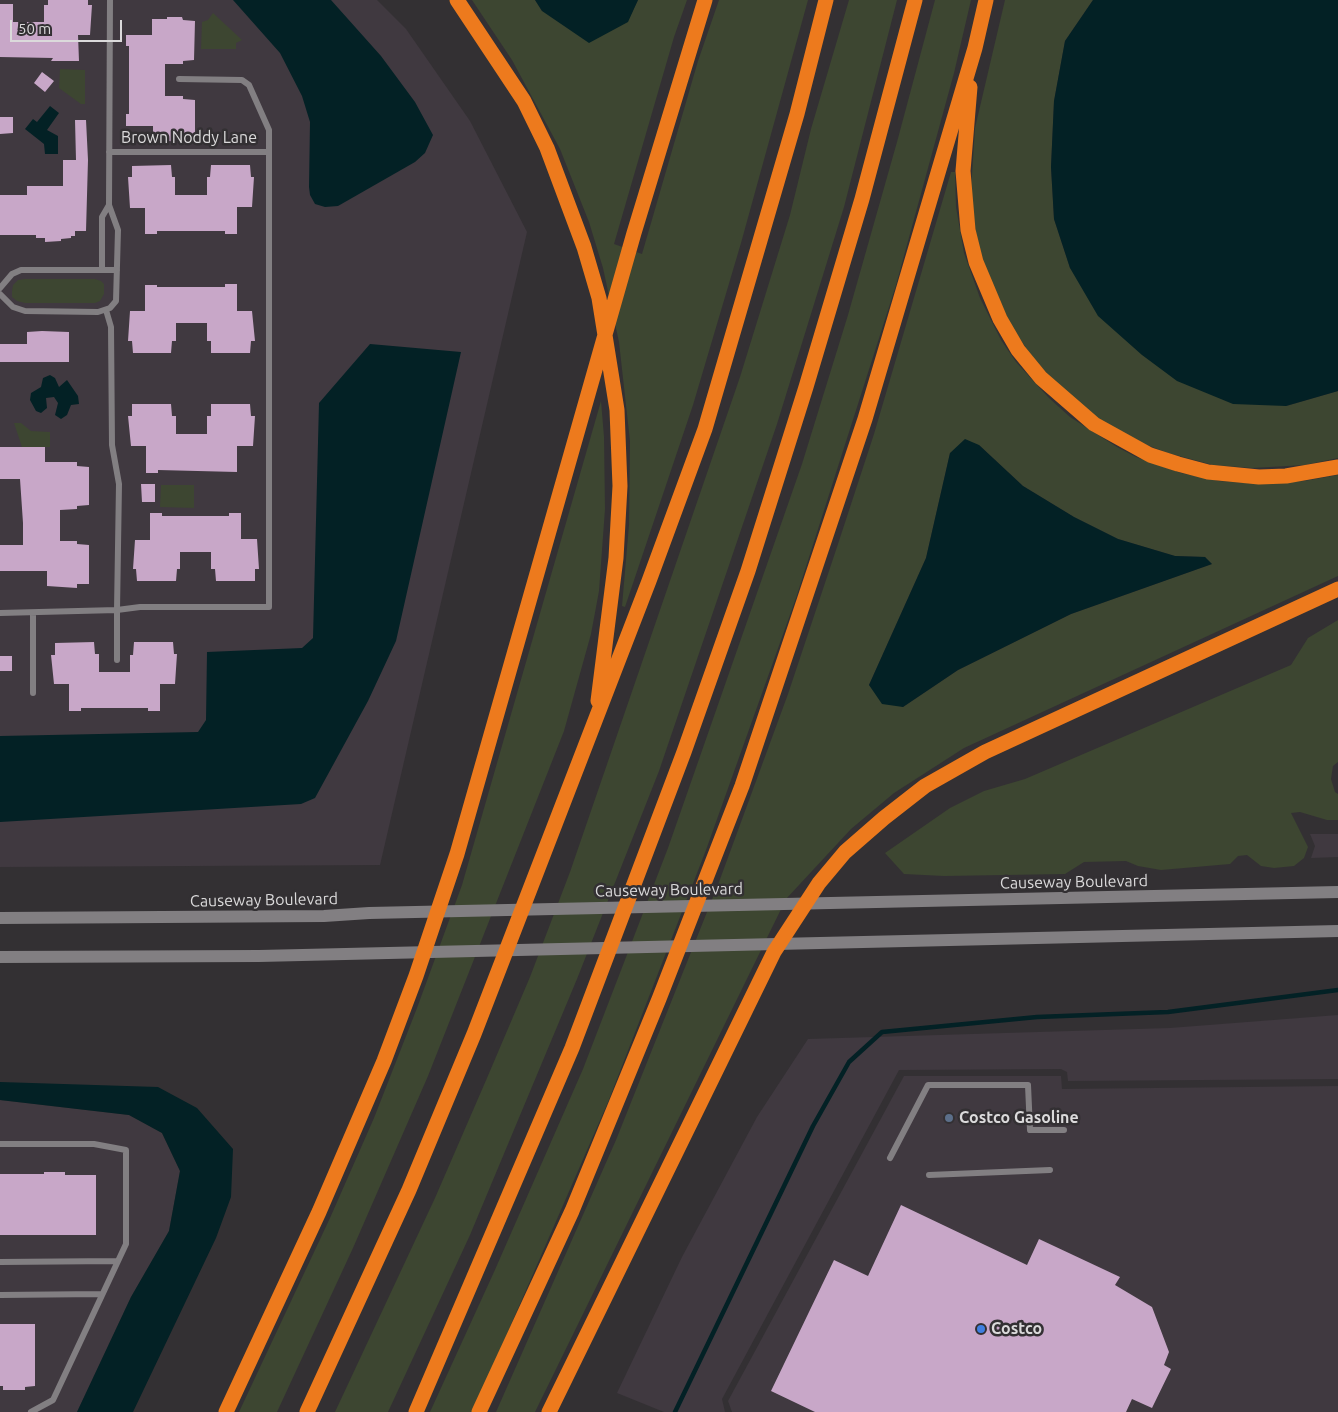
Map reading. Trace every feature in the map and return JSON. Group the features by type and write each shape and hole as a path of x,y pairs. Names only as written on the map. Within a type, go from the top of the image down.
{"highway":[{"path":"457,0 524,101 547,148 584,247 599,298 617,410 620,486 616,558 596,721"},
{"path":"226,1412 319,1212 384,1060 416,976 457,854 634,233 689,47 705,0"},
{"path":"307,1412 413,1181 474,1034 596,721 704,430 797,114 826,0"},
{"path":"416,1412 572,1048 684,752 748,571 806,387 862,199 915,0"},
{"path":"480,1412 576,1202 659,999 742,786 865,419 975,48 986,0"},
{"path":"975,48 964,144 964,197 968,230 976,262 1000,319 1018,350 1041,378 1094,424 1150,455 1178,464 1208,472 1259,476 1286,476 1338,467"},
{"path":"549,1412 774,952 819,883 845,852 884,818 926,786 985,752 1338,590"}],"main road":[{"name":"Causeway Boulevard","path":"0,918 173,918 1338,892"},
{"path":"0,957 355,954 1338,931"}],"lane":[{"path":"0,294 13,308 25,312 106,310 116,301 118,230 109,205 110,0"},
{"path":"0,613 117,610 140,607 269,607 269,152 266,120 249,85 242,80 178,79"},
{"name":"Brown Noddy Lane","path":"109,152 269,152"},
{"path":"102,270 102,217 109,205"},
{"path":"0,288 12,274 21,270 118,270"},
{"path":"106,310 111,327 109,348 112,438 119,484 117,660"},
{"path":"33,613 33,693"},
{"path":"890,1158 928,1085 1028,1085 1030,1130 1064,1130"},
{"path":"0,1144 94,1144 126,1150 126,1244 53,1400 31,1412"},
{"path":"930,1175 1050,1170"},
{"path":"0,1262 118,1261"},
{"path":"0,1294 101,1294"}],"shaded area":[{"path":"0,0 377,0 406,29 470,121 527,232 380,865 0,867"},
{"path":"1310,834 1338,834 1338,857 1311,858 1315,846"},
{"path":"1338,1015 1338,1079 1068,1081 1067,1072 1061,1069 899,1070 722,1399 725,1412 664,1412 617,1393 682,1257 757,1117 808,1039 1170,1028"},
{"path":"904,1076 1061,1076 1062,1089 1338,1086 1338,1412 732,1412 728,1401"},
{"path":"0,1100 129,1115 162,1133 180,1171 169,1231 131,1297 77,1412 0,1412"}],"green space":[{"path":"472,0 535,0 542,11 627,22 638,0 687,0 674,37 614,244 642,254 698,61 719,0 808,0 741,243 693,405 625,607 622,606 629,525 630,441 619,342 603,268 589,222 560,149 512,60"},
{"path":"849,0 897,0 844,207 777,424 659,771 577,979 470,1235 388,1412 335,1412 435,1198 530,977 570,872 740,377 790,215 811,129"},
{"path":"935,0 971,0 954,73 896,285 796,598 706,850 608,1102 472,1412 430,1412 583,1069 668,848 802,464 848,315"},
{"path":"1005,0 1093,0 1065,41 1054,101 1051,167 1054,219 1070,268 1286,406 1338,391 1338,458 1305,465 1252,468 1213,465 1168,453 1147,445 1105,423 1050,377 1030,354 1010,324 983,262 975,229 971,190 975,128"},
{"path":"213,13 242,40 236,43 236,49 201,49 202,22 208,20"},
{"path":"60,69 85,70 85,104 81,104 59,88"},
{"path":"951,172 955,172 956,207 964,253 980,298 1001,340 1016,362 1049,398 1070,417 1117,447 1136,457 1181,473 1219,481 1260,484 1304,481 1338,475 1338,576 964,748 894,793 851,829 786,899 535,1412 496,1412 616,1140 719,882 788,694 874,434","holes":["979,445 1023,486 1074,517 1118,539 1175,556 1205,557 1212,564 1071,614 958,670 903,707 869,685 926,558 950,453"]},
{"path":"95,279 104,284 104,294 100,301 95,303 25,303 17,301 12,297 12,291 13,285 18,280"},
{"path":"601,401 604,437 605,509 599,591 591,634 564,731 428,1076 353,1248 277,1412 239,1412 330,1218 374,1118 462,885"},
{"path":"14,423 21,423 31,431 50,432 50,447 22,447"},
{"path":"161,485 194,485 194,508 160,507"},
{"path":"1338,620 1338,762 1333,766 1331,779 1335,792 1338,794 1338,820 1327,820 1300,812 1291,813 1308,847 1304,858 1294,866 1274,868 1261,866 1247,855 1238,856 1230,864 1161,870 1138,866 1126,861 1084,862 1065,874 944,876 904,874 885,853 950,808 984,791 1025,779 1291,665 1308,638"}],"water":[{"path":"233,0 331,0 381,56 415,102 433,135 425,153 415,162 338,206 325,207 315,204 310,195 309,187 310,122 302,96 280,53"},
{"path":"535,0 638,0 628,22 589,43 542,11"},
{"path":"1093,0 1338,0 1338,391 1286,406 1233,404 1177,381 1142,355 1098,316 1070,268 1054,219 1051,167 1054,101 1065,41"},
{"path":"50,106 59,113 47,130 58,136 58,154 45,154 44,144 25,129 33,119 37,122"},
{"path":"370,344 461,352 396,641 368,701 315,798 301,804 0,822 0,736 198,732 206,720 207,652 302,648 313,638 319,403"},
{"path":"50,375 55,378 59,387 67,380 78,396 79,404 71,405 67,415 61,419 55,415 58,403 54,397 46,398 47,408 41,413 36,411 30,400 31,393 41,387 43,378"},
{"path":"965,439 979,445 1023,486 1074,517 1118,539 1175,556 1205,557 1212,564 1071,614 958,670 903,707 882,704 869,685 926,558 950,453"},
{"path":"0,1082 158,1087 197,1108 233,1149 231,1197 216,1238 133,1412 77,1412 131,1297 169,1231 180,1171 162,1133 129,1115 0,1100"}],"building":[{"path":"48,0 88,0 88,5 92,5 90,35 78,35 79,61 51,61 53,58 0,57 0,4 13,4 13,22 44,22 44,5 48,5"},
{"path":"167,17 182,17 183,20 195,21 194,60 183,61 183,64 165,64 165,96 183,96 183,99 195,100 195,138 183,139 183,142 153,140 153,126 126,126 126,114 129,114 129,46 126,46 126,35 152,35 152,19 167,19"},
{"path":"42,72 54,81 45,92 34,83"},
{"path":"0,117 13,117 13,133 0,134"},
{"path":"75,120 86,120 88,160 86,231 75,231 75,236 61,239 61,241 45,242 45,238 36,238 36,235 0,235 0,195 27,195 27,186 63,186 63,160 76,160"},
{"path":"171,165 172,177 175,177 175,195 207,195 207,177 210,177 211,165 250,165 251,177 254,177 252,207 237,207 237,234 225,234 225,231 157,231 157,234 145,234 145,208 130,208 128,177 132,177 132,166"},
{"path":"225,284 237,284 237,311 252,311 255,341 251,341 250,353 211,353 211,341 207,341 207,323 176,323 176,341 172,341 171,353 133,353 132,341 128,341 130,311 145,311 145,285 157,285 157,287 225,287"},
{"path":"27,332 69,332 69,362 0,362 0,344 27,344"},
{"path":"132,404 171,404 172,416 176,416 176,434 207,434 207,416 211,416 211,404 250,404 251,416 255,416 253,446 237,446 237,472 158,470 158,473 146,473 146,446 131,446 128,416 132,416"},
{"path":"0,447 45,447 45,462 77,462 77,466 89,467 89,505 77,506 77,509 60,510 60,541 77,541 77,544 89,545 89,584 77,584 77,588 47,586 47,571 0,571 0,545 23,545 23,523 20,479 0,479"},
{"path":"141,484 155,484 155,502 142,502"},
{"path":"150,513 162,513 162,516 229,516 229,513 241,513 241,539 257,539 259,569 255,569 255,581 216,581 215,569 211,569 211,552 180,552 180,569 177,569 176,581 137,581 136,569 133,569 135,540 150,540"},
{"path":"94,642 95,654 99,654 99,672 130,672 130,655 133,655 134,642 173,642 174,654 177,654 175,684 160,684 160,711 148,711 148,708 81,708 81,711 69,711 69,684 54,684 51,655 55,655 55,643"},
{"path":"0,656 12,656 12,671 0,671"},
{"path":"44,1172 65,1172 65,1175 96,1175 96,1235 0,1235 0,1174 44,1174"},
{"name":"Costco","path":"901,1205 1027,1265 1039,1239 1120,1277 1115,1285 1152,1307 1169,1352 1164,1365 1171,1369 1152,1408 1132,1399 1126,1412 815,1412 771,1391 834,1260 868,1276"},
{"path":"0,1324 35,1324 35,1386 25,1387 25,1390 3,1390 3,1386 0,1386"}],"waterway":[{"path":"675,1412 813,1126 849,1062 882,1032 1037,1017 1168,1012 1338,990"}],"place":[{"name":"Costco Gasoline","path":"949,1118"},
{"name":"Costco","path":"981,1329"}]}
